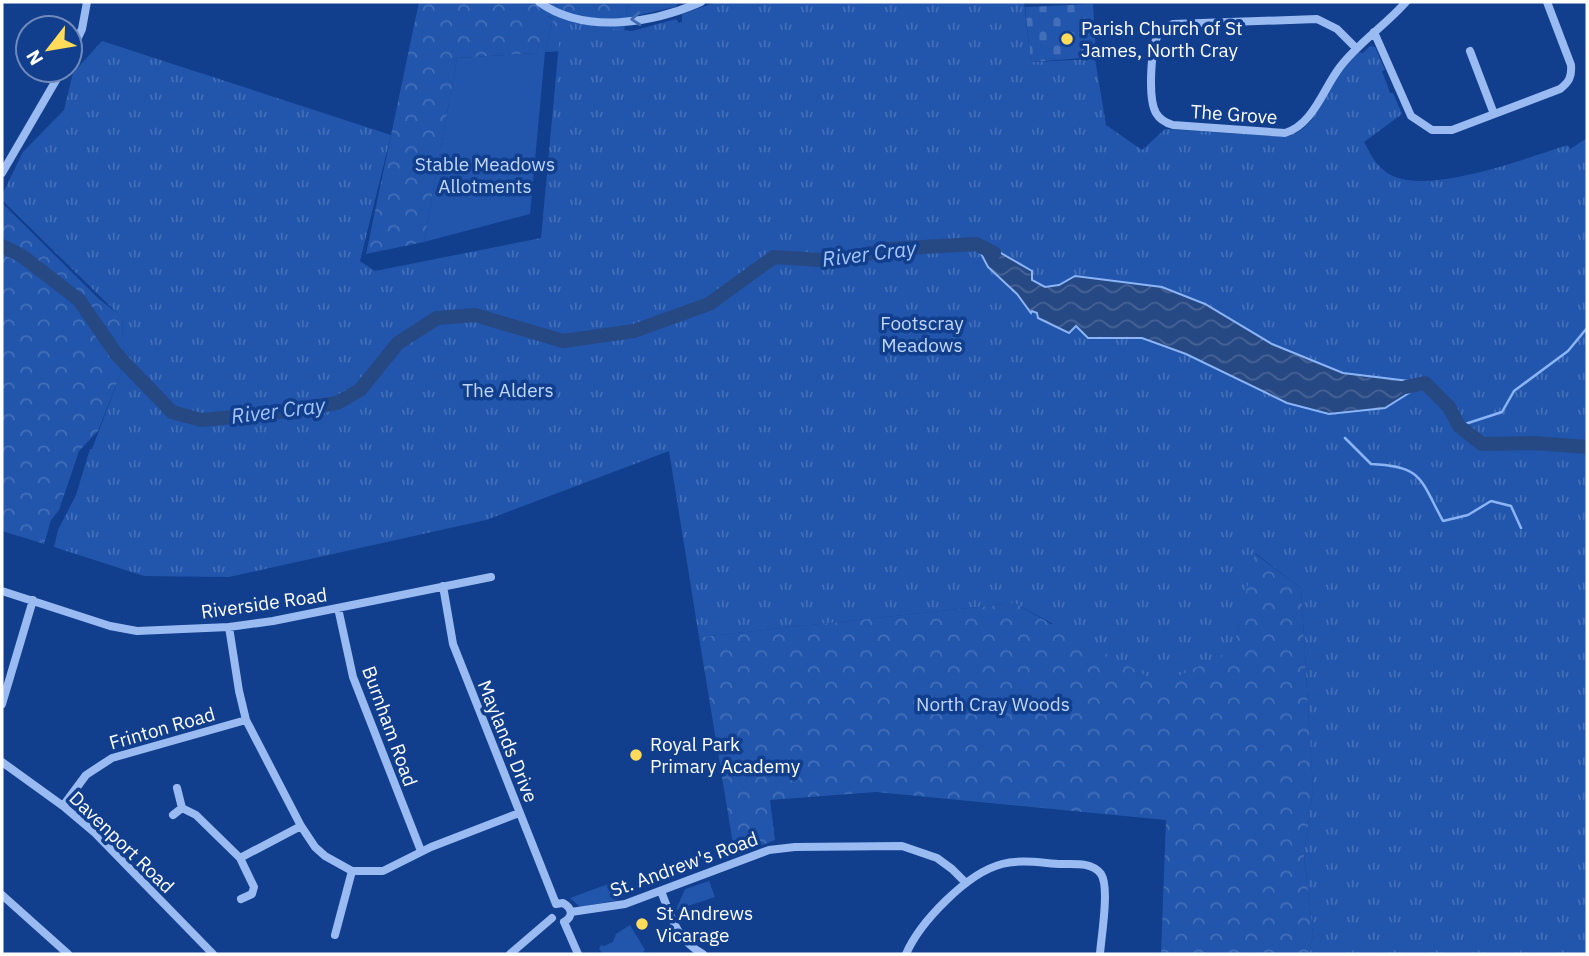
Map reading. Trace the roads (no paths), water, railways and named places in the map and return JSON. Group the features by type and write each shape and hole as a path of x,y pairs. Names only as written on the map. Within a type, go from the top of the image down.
{"street":[{"path":"539,2 555,13 584,21 611,22 652,18 702,2"},
{"name":"The Grove","path":"1356,48 1329,23 1317,19 1173,24 1161,30 1153,45 1152,103 1164,122 1173,125 1285,133 1295,130 1303,124 1339,68 1356,48 1406,2"},
{"path":"1374,32 1411,116 1432,130 1452,130 1560,89 1568,83 1572,75 1571,65 1547,2"},
{"path":"1470,51 1494,114"},
{"path":"2,173 54,84"},
{"name":"Riverside Road","path":"2,591 110,626 137,631 229,627 491,577"},
{"name":"Maylands Drive","path":"443,586 453,644 556,904"},
{"path":"2,704 33,600"},
{"name":"Burnham Road","path":"338,608 353,677 421,851"},
{"path":"229,627 246,720 301,826 315,847 325,856 352,871 383,872 421,851 519,813"},
{"name":"Frinton Road","path":"63,806 86,775 112,758 246,720"},
{"name":"Davenport Road","path":"2,762 95,833 213,954"},
{"path":"177,788 182,808 196,816 240,858 254,887 252,894 242,899"},
{"path":"173,815 182,808"},
{"path":"240,858 301,826"},
{"name":"St. Andrew's Road","path":"571,912 625,904 769,850 795,847 902,846 937,858 965,882"},
{"path":"906,954 913,938 965,882 993,867 1012,862 1080,864 1095,868 1101,874 1104,885 1100,954"},
{"path":"335,936 352,871"},
{"path":"661,891 678,933 689,945 704,954"},
{"path":"2,895 68,954"},
{"path":"556,904 569,906 571,912 565,922 557,922 552,918 551,911 556,904"},
{"path":"510,954 552,918"},
{"path":"565,922 578,954"}],"water":[{"path":"976,244 987,245 1032,271 1032,280 1045,287 1059,285 1075,276 1162,287 1205,304 1272,344 1343,373 1425,383 1385,408 1329,414 1287,403 1186,354 1142,338 1088,338 1076,326 1069,333 1038,318 1037,313 1031,313 1017,294 988,267"}],"waterway":[{"name":"River Cray","path":"2,246 22,256 79,300 117,355 172,412 201,420 266,414 337,403 360,390 398,343 437,318 475,315 563,341 634,331 709,304 774,257 835,261 889,249 976,244 994,253"},
{"path":"1459,426 1502,412 1514,391 1568,351 1587,328"},
{"name":"River Cray","path":"1406,387 1425,383 1449,407 1459,426 1482,444 1534,443 1587,447"},
{"path":"1345,438 1371,464 1401,468 1418,477 1443,521 1468,515 1491,501 1511,506 1521,528"}],"place":[{"name":"Parish Church of St James, North Cray","path":"1067,39"},
{"name":"Royal Park Primary Academy","path":"636,755"},
{"name":"St Andrews Vicarage","path":"642,924"}],"park label":[{"name":"Stable Meadows Allotments","path":"485,175"},
{"name":"Footscray Meadows","path":"922,334"},
{"name":"The Alders","path":"508,390"},
{"name":"North Cray Woods","path":"993,704"}]}
